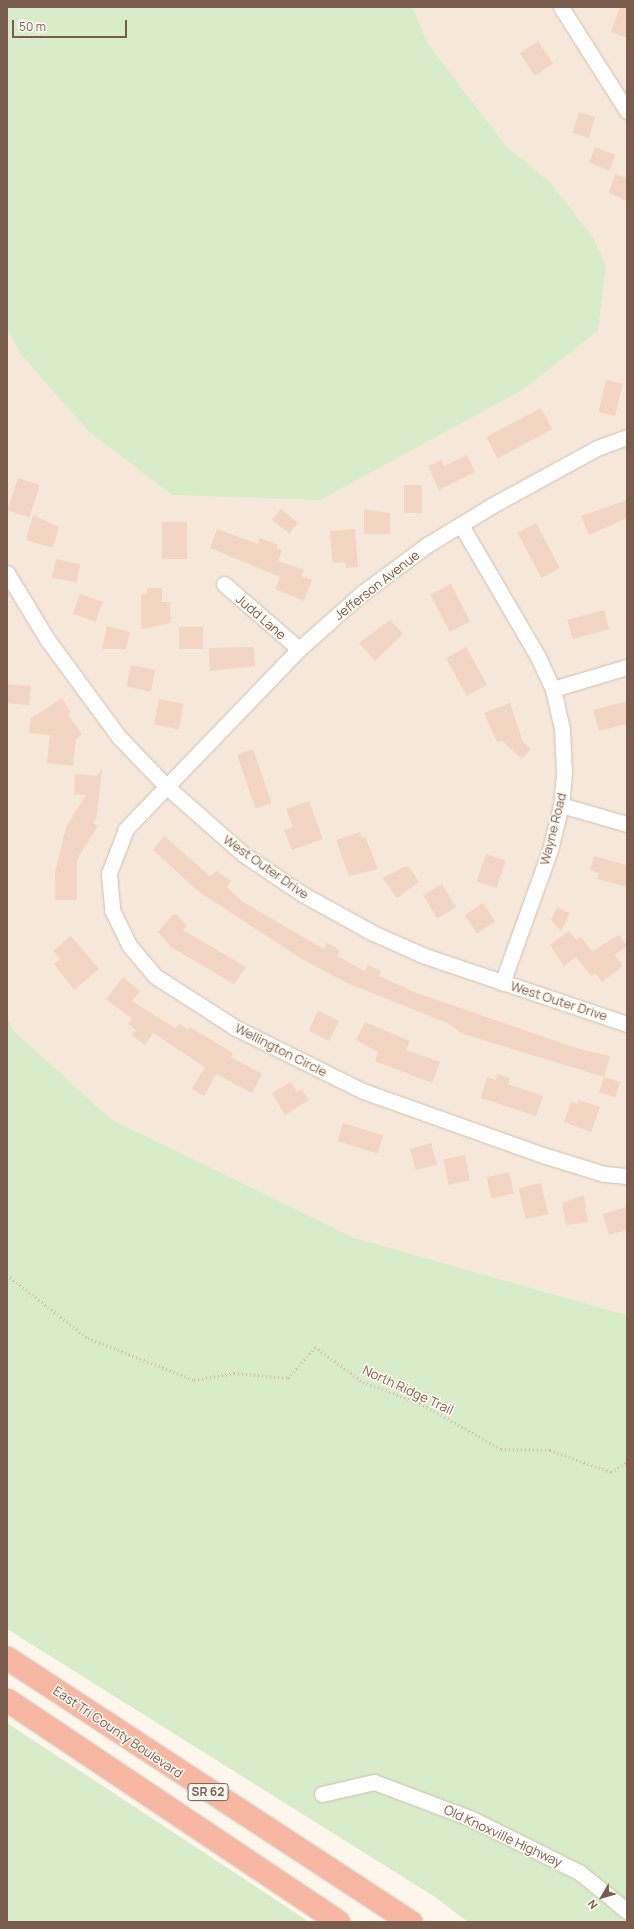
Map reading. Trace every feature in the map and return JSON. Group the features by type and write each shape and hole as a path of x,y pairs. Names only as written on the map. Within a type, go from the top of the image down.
{"highway":[{"name":"East Tri County Boulevard","path":"7,1658 411,1922"},
{"name":"SR 62","path":"7,1700 338,1922"}],"street":[{"path":"561,7 627,111"},
{"name":"Jefferson Avenue","path":"166,786 299,649 383,576 461,525 552,472 627,437"},
{"name":"Wayne Road","path":"461,525 519,622 553,689 562,729 564,773 562,805 550,850 502,983"},
{"name":"West Outer Drive","path":"7,573 84,692 166,786 230,844 322,905 425,956 627,1024"},
{"name":"Judd Lane","path":"224,584 299,649"},
{"path":"553,689 627,667"},
{"name":"Wellington Circle","path":"166,786 126,829 109,873 112,910 129,945 155,976 234,1027 363,1091 546,1156 604,1174 627,1176"},
{"path":"562,805 627,824"},
{"name":"Old Knoxville Highway","path":"322,1794 374,1782 470,1818 579,1872 627,1911"}],"path":[{"name":"North Ridge Trail","path":"7,1275 88,1338 194,1380 234,1373 288,1378 315,1347 363,1382 420,1403 501,1449 550,1450 611,1472 627,1462"}],"shaded area":[{"path":"413,7 627,7 627,1315 355,1238 111,1119 14,1031 7,1017 7,329 20,353 550,182 506,146 427,42"}],"green space":[{"path":"7,7 413,7 427,42 506,146 550,182 594,239 606,266 598,331 522,390 320,500 172,495 87,430 20,353 7,329"},
{"path":"7,1017 14,1031 111,1119 355,1238 627,1315 627,1922 468,1922 435,1897 7,1629"},
{"path":"7,1723 296,1913 309,1922 7,1922"}],"building":[{"path":"620,7 627,7 627,38 611,32"},
{"path":"538,41 553,63 535,76 520,53"},
{"path":"579,112 595,117 589,138 573,133"},
{"path":"595,147 616,155 609,171 589,163"},
{"path":"615,174 627,178 627,201 609,193"},
{"path":"606,380 623,384 615,416 599,412"},
{"path":"541,408 552,429 498,458 486,437"},
{"path":"467,455 475,472 439,490 428,466 441,460 444,466"},
{"path":"18,478 40,485 29,517 7,510"},
{"path":"404,485 422,485 422,513 404,513"},
{"path":"627,500 627,518 589,535 581,516"},
{"path":"281,509 298,523 289,534 272,520"},
{"path":"364,509 390,513 390,534 364,534"},
{"path":"33,515 59,527 53,548 26,540"},
{"path":"162,522 187,522 187,559 162,559"},
{"path":"536,523 560,568 541,578 517,533"},
{"path":"217,529 258,544 260,538 278,545 276,548 282,550 278,561 304,570 301,576 312,580 304,601 275,589 280,577 210,548"},
{"path":"355,529 358,567 346,568 345,562 334,563 332,559 330,531"},
{"path":"56,559 80,564 77,583 52,578"},
{"path":"451,584 470,621 450,632 431,594"},
{"path":"147,588 162,588 162,602 170,602 171,623 141,629 141,594 147,594"},
{"path":"80,594 103,602 96,622 73,614"},
{"path":"604,610 609,629 572,639 567,620"},
{"path":"390,620 403,634 375,661 359,643"},
{"path":"107,626 130,632 126,649 102,649"},
{"path":"179,627 203,627 203,649 179,649"},
{"path":"254,647 255,666 210,671 209,648"},
{"path":"466,647 487,685 467,696 446,658"},
{"path":"131,665 155,670 151,692 126,687"},
{"path":"7,684 31,686 29,705 7,703"},
{"path":"62,698 71,713 68,715 82,734 76,739 73,766 47,763 50,735 29,733 30,719"},
{"path":"159,699 184,704 179,729 154,725"},
{"path":"627,701 627,724 599,731 593,710"},
{"path":"510,703 523,742 531,749 522,759 502,741 497,742 484,713"},
{"path":"253,749 272,803 255,808 237,755"},
{"path":"102,769 97,816 93,823 98,826 77,859 77,900 55,900 55,873 66,827 86,795 74,794 75,774 97,776"},
{"path":"309,801 323,839 292,850 284,830 293,827 286,809"},
{"path":"360,832 362,838 365,836 378,869 349,876 336,840"},
{"path":"164,836 210,876 217,871 231,881 227,887 243,902 324,949 327,943 340,950 337,956 365,971 368,965 381,971 379,976 414,992 579,1049 610,1056 604,1077 463,1034 447,1023 347,983 302,959 199,892 153,850"},
{"path":"486,854 506,861 496,888 477,881"},
{"path":"594,856 627,865 627,887 597,879 599,873 590,870"},
{"path":"404,867 409,867 419,882 397,898 383,878"},
{"path":"442,884 456,907 437,918 423,895"},
{"path":"483,903 495,921 477,934 465,915"},
{"path":"557,907 570,913 561,931 551,920"},
{"path":"176,914 187,926 183,930 246,967 234,984 171,947 158,932 172,915"},
{"path":"569,931 576,940 581,937 592,951 619,935 627,946 615,955 623,966 602,982 595,973 591,976 576,957 564,966 550,945"},
{"path":"71,936 99,969 74,990 54,964 60,959 53,951"},
{"path":"123,977 140,991 132,1001 175,1028 180,1024 188,1030 190,1027 233,1053 231,1057 262,1074 252,1093 216,1074 204,1096 192,1089 205,1067 153,1033 145,1045 131,1035 136,1030 128,1024 132,1019 106,999"},
{"path":"318,1011 339,1021 330,1041 309,1031"},
{"path":"365,1022 410,1041 406,1050 440,1062 432,1083 375,1061 378,1052 356,1040"},
{"path":"497,1074 510,1078 508,1084 543,1096 536,1116 481,1098 487,1077 496,1080"},
{"path":"604,1077 620,1082 616,1097 599,1092"},
{"path":"291,1082 297,1092 302,1089 309,1100 285,1115 272,1093"},
{"path":"579,1100 600,1107 591,1132 564,1122 571,1102 577,1104"},
{"path":"343,1123 383,1135 378,1153 337,1141"},
{"path":"431,1143 437,1164 416,1170 410,1149"},
{"path":"465,1155 470,1181 448,1185 443,1159"},
{"path":"509,1172 514,1193 492,1199 487,1177"},
{"path":"541,1183 548,1214 526,1219 519,1188"},
{"path":"584,1195 588,1222 566,1225 562,1203"},
{"path":"627,1207 627,1230 609,1235 603,1214"}]}
